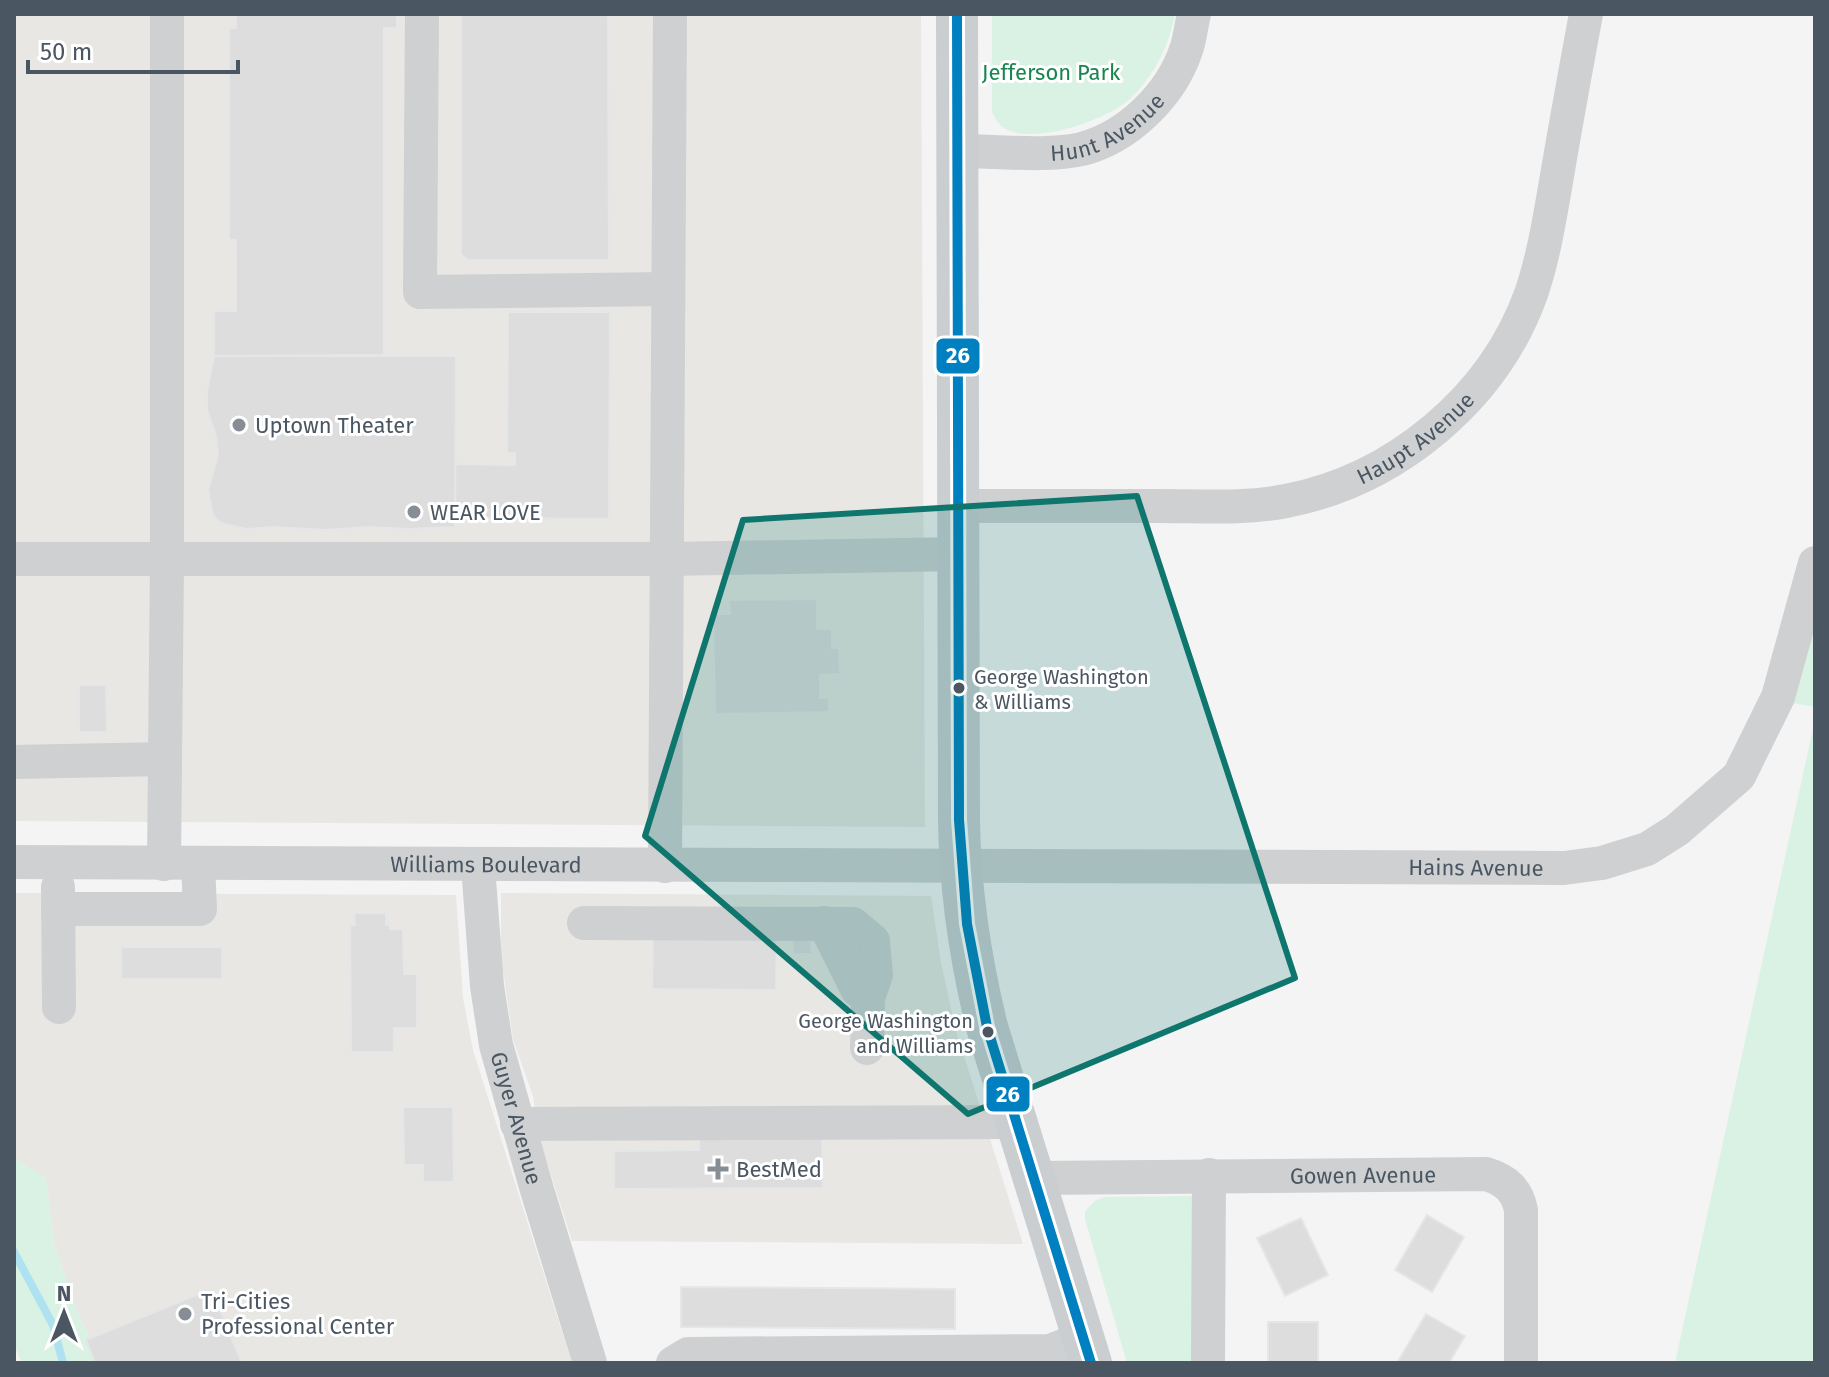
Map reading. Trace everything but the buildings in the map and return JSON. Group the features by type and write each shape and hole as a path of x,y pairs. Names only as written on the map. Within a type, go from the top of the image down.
{"main road":[{"path":"957,14 960,864 963,904 977,989 1087,1351"}],"street":[{"path":"164,864 167,14"},
{"path":"422,14 420,292 668,289"},
{"path":"665,866 670,14"},
{"name":"Hunt Avenue","path":"958,151 1051,152 1081,149 1112,136 1146,112 1166,89 1187,50 1194,14"},
{"name":"Haupt Avenue","path":"958,506 1229,506 1286,501 1380,468 1417,443 1456,410 1488,374 1530,297 1543,256 1586,14"},
{"path":"14,559 668,559 958,554"},
{"name":"Hains Avenue","path":"960,864 1564,868 1602,863 1647,849 1677,830 1739,776 1778,697 1815,563"},
{"path":"14,762 165,759"},
{"name":"Williams Boulevard","path":"14,862 478,866 960,864"},
{"path":"58,863 59,1007"},
{"path":"58,909 200,909 198,864"},
{"name":"Guyer Avenue","path":"478,866 487,986 496,1045 590,1363"},
{"path":"584,923 853,924 873,941 876,975 868,998 867,1048"},
{"path":"517,1124 1016,1122"},
{"name":"Gowen Avenue","path":"1033,1178 1486,1174 1501,1179 1519,1198 1521,1210 1521,1363"},
{"path":"1208,1363 1209,1175"},
{"path":"673,1363 688,1354 1087,1351"}],"highlighted area":[{"path":"1137,496 1295,978 968,1114 645,836 743,520"}],"shaded area":[{"path":"14,14 921,14 925,827 14,821"},
{"path":"14,893 456,895 463,998 473,1050 572,1363 101,1363 76,1309 54,1243 46,1178 14,1158"},
{"path":"501,893 931,896 955,1027 1023,1244 572,1241 538,1134 533,1096 513,1040 501,956"}],"green space":[{"name":"Jefferson Park","path":"992,14 1175,14 1160,58 1149,77 1124,104 1074,127 1021,134 1000,125 992,112"},
{"path":"1815,624 1815,707 1792,703"},
{"path":"1815,719 1815,1363 1675,1363"},
{"path":"14,1158 46,1178 54,1243 76,1309 101,1363 22,1363 14,1345"},
{"path":"1201,1196 1201,1363 1127,1363 1085,1211 1104,1197"}],"waterway":[{"path":"14,1252 53,1325 63,1363"}],"transit line":[{"name":"26","path":"957,14 959,820 967,924 987,1027 1091,1363"}],"place":[{"name":"Uptown Theater","path":"239,425"},
{"name":"WEAR LOVE","path":"414,512"},
{"name":"George Washington & Williams","path":"959,688"},
{"name":"George Washington and Williams","path":"988,1032"},
{"name":"BestMed","path":"718,1169"},
{"name":"Tri-Cities Professional Center","path":"185,1314"}]}
